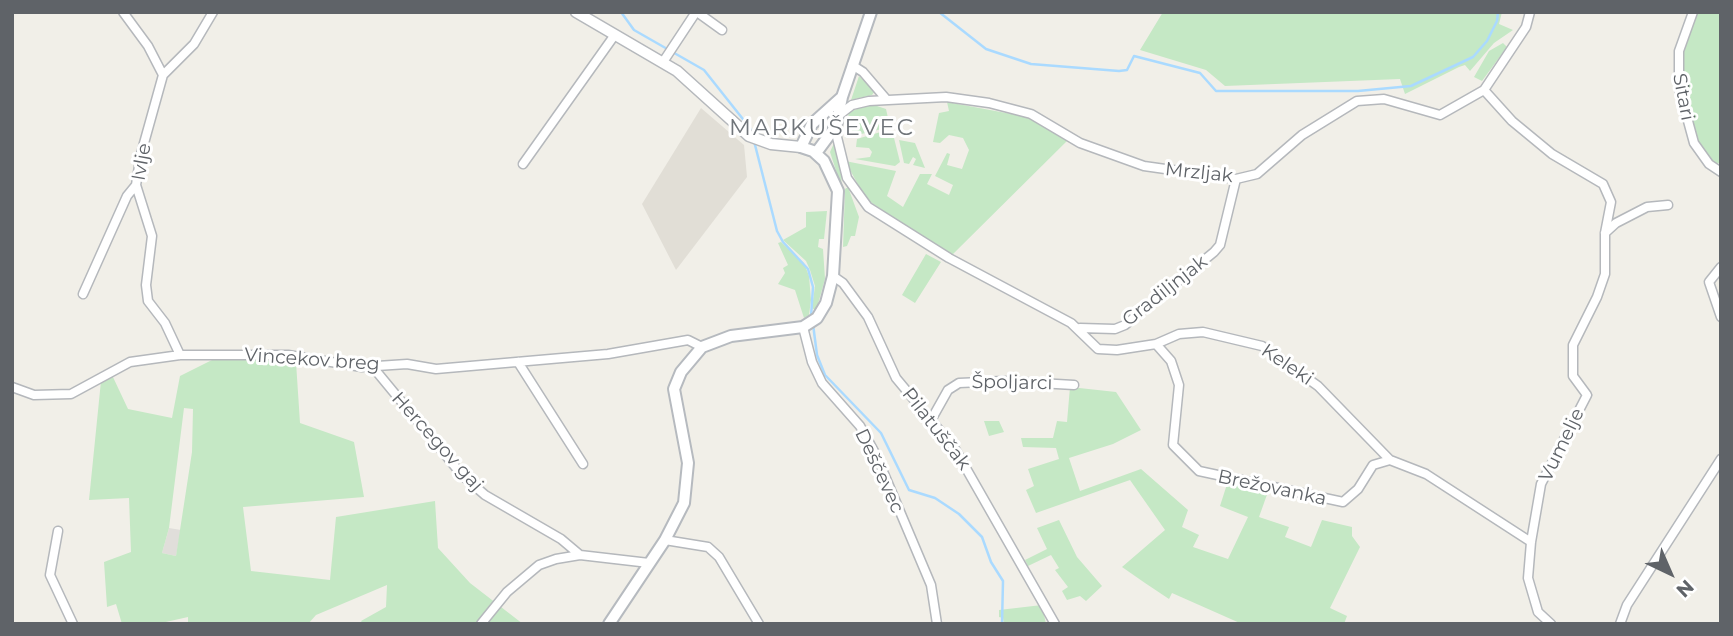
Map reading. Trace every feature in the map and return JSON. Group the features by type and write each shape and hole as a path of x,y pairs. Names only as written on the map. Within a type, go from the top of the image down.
{"main road":[{"path":"816,153 837,123 842,97 871,12"},
{"path":"609,624 665,540 684,503 688,463 674,389 681,372 702,347 731,336 810,323 826,303 833,276 838,191 829,167 816,153 801,147 808,129 842,97"},
{"path":"822,113 831,116 837,123"}],"street":[{"path":"123,12 148,46 163,75 194,44 214,12"},
{"path":"576,12 614,36 664,59 749,136 761,142 801,147"},
{"path":"664,59 696,12 722,30"},
{"name":"Mrzljak","path":"837,123 859,103 946,97 989,103 1031,114 1080,143 1144,166 1236,179 1257,174 1302,135 1357,101 1384,99 1440,115 1484,90 1526,27 1530,12"},
{"name":"Sitari","path":"1693,12 1679,51 1679,88 1694,143 1709,164 1721,173"},
{"path":"523,164 614,36"},
{"path":"852,65 866,76 887,100"},
{"name":"Ivlje","path":"163,75 141,154 136,185 152,236 146,285 148,301 165,323 180,355"},
{"name":"Vumelje","path":"1484,90 1511,121 1552,154 1603,184 1611,201 1605,233 1605,274 1597,297 1573,345 1573,376 1587,396 1541,484 1531,542"},
{"path":"837,123 847,178 868,207 948,258 1080,328 1103,351 1156,344"},
{"name":"Gradiljnjak","path":"1080,328 1115,329 1125,325 1214,252 1220,245 1236,179"},
{"path":"83,294 127,196 136,185"},
{"path":"1605,233 1616,223 1647,207 1668,205"},
{"path":"1721,267 1709,282 1721,317"},
{"name":"Pilatuščak","path":"833,276 843,283 864,310 896,378 955,449 1055,624"},
{"name":"Deščevec","path":"810,323 822,383 860,426 876,455 931,586 937,624"},
{"name":"Keleki","path":"1156,344 1179,334 1203,332 1262,346 1318,386 1390,460"},
{"name":"Vincekov breg","path":"12,387 34,395 71,394 130,362 180,355 288,355 372,366 407,364 436,369 608,354 688,340 702,347"},
{"name":"Brežovanka","path":"1156,344 1171,361 1179,385 1173,445 1199,471 1343,502 1358,489 1373,465 1390,460"},
{"path":"518,362 583,464"},
{"name":"Hercegov gaj","path":"372,366 462,475 485,495 561,539 580,555"},
{"name":"Špoljarci","path":"930,422 947,390 959,383 1004,381 1074,385"},
{"path":"1620,624 1628,605 1721,459"},
{"path":"1390,460 1426,474 1531,542 1528,578 1538,612 1551,624"},
{"path":"58,531 50,575 73,624"},
{"path":"665,540 708,547 719,557 759,624"},
{"path":"481,624 496,601 539,565 580,555 649,563"}],"shaded area":[{"path":"701,108 744,145 747,177 676,270 642,204"},
{"path":"169,528 181,530 176,556 162,553"}],"green space":[{"path":"1163,12 1502,12 1499,24 1513,30 1494,43 1470,71 1465,65 1459,67 1405,94 1400,79 1225,86 1206,70 1140,50"},
{"path":"1695,12 1721,12 1721,162 1717,164 1712,163 1698,143 1682,84 1680,64 1684,39"},
{"path":"1503,43 1507,47 1482,81 1474,77 1489,51"},
{"path":"859,76 875,91 872,95 851,100"},
{"path":"947,102 1033,118 1068,140 951,256 866,199 845,161 896,171 887,196 903,207 920,174 932,174 927,184 949,195 953,185 935,176 947,153 950,154 947,165 962,169 969,150 963,138 949,135 940,143 933,142 939,113 949,111"},
{"path":"871,104 886,109 890,127 845,138 849,112"},
{"path":"884,131 885,136 894,138 900,162 895,166 855,159 870,157 872,152 869,148 856,147 857,139"},
{"path":"899,140 915,143 925,168 913,165 916,159 913,157 909,164 904,163"},
{"path":"835,141 842,174 841,186 830,152"},
{"path":"848,187 859,217 855,236 851,236 847,246 843,247 845,189"},
{"path":"827,211 824,239 819,239 818,247 823,249 825,279 816,311 812,308 815,286 806,261 783,240 806,227 806,212"},
{"path":"781,242 804,263 809,276 811,300 809,315 804,318 795,290 778,284 785,273 783,268 788,265 778,243"},
{"path":"926,254 941,262 915,303 902,295"},
{"path":"216,358 296,362 300,423 354,442 364,497 243,507 251,571 330,580 336,517 435,501 438,548 470,583 523,624 363,624 361,621 386,607 387,585 316,615 308,624 188,624 188,617 157,624 122,624 116,604 107,607 104,562 131,552 129,498 89,500 101,381 112,375 128,409 172,418 180,376","holes":["184,408 193,409 192,452 176,556 162,553 169,528"]},
{"path":"1070,387 1116,392 1141,430 1113,444 1069,458 1080,491 1141,469 1188,510 1182,527 1199,535 1193,547 1228,559 1248,517 1220,506 1228,481 1269,489 1259,517 1289,527 1285,537 1311,547 1322,520 1352,527 1352,536 1360,547 1330,608 1347,616 1344,624 1242,624 1172,593 1169,599 1145,583 1122,567 1165,530 1130,480 1036,513 1026,490 1034,486 1028,469 1059,459 1056,448 1023,447 1021,438 1053,438 1057,421 1067,422"},
{"path":"984,421 999,421 1004,432 989,436"},
{"path":"1059,520 1077,557 1102,586 1086,601 1080,596 1067,600 1062,591 1068,587 1055,570 1059,568 1051,555 1028,566 1025,560 1047,549 1037,528"},
{"path":"1042,605 1046,624 1004,624 1003,618 999,617 999,610"}],"waterway":[{"path":"621,12 634,30 704,70 750,128 752,135"},
{"path":"939,12 986,49 1031,64 1119,71 1127,70 1134,56 1200,73 1216,91 1358,91 1411,86 1473,57 1487,41 1497,21 1498,12"},
{"path":"754,141 777,231 783,242 808,269 813,287 811,317"},
{"path":"813,324 817,355 825,375 881,433 909,490 935,498 959,514 982,537 991,562 1003,581 1002,624"}],"district":[{"name":"MARKUŠEVEC","path":"822,128"}]}
